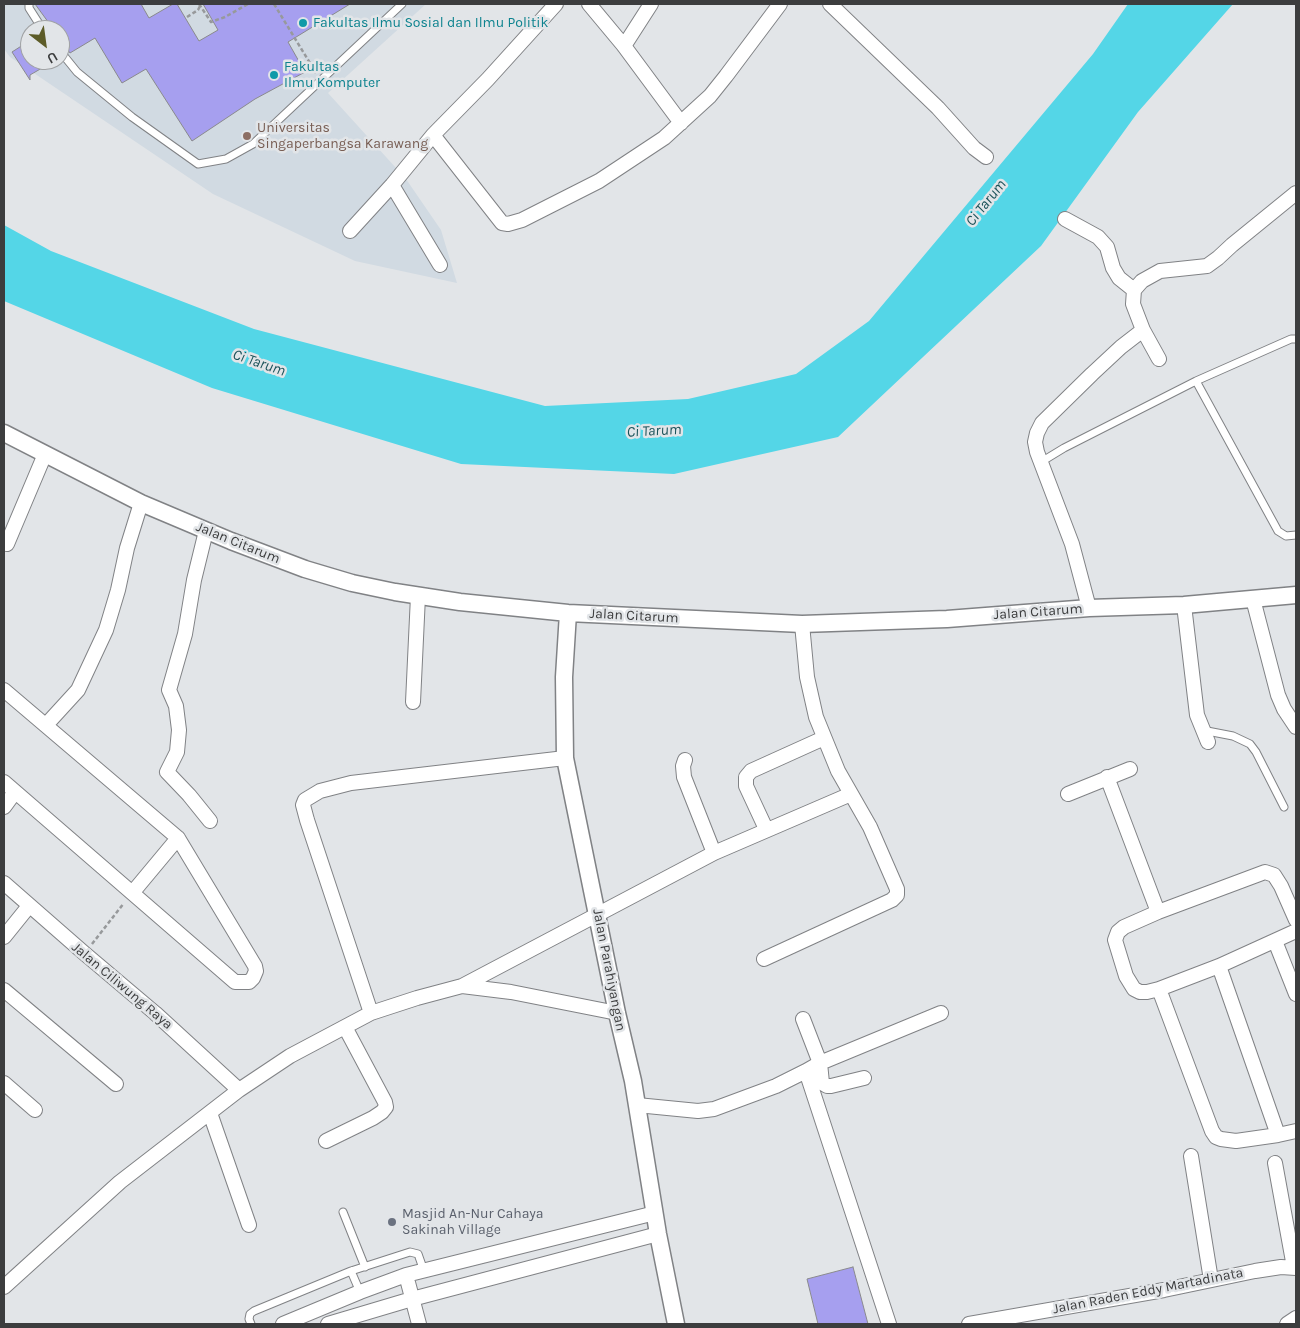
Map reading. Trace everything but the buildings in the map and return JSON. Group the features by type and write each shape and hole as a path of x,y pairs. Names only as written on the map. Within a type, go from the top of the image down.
{"street":[{"path":"350,231 392,185 433,135 488,79 556,4"},
{"path":"589,4 624,46 681,123"},
{"path":"624,46 651,4"},
{"path":"433,135 502,223 508,224 522,220 599,181 664,138 710,96 780,4"},
{"path":"830,4 938,108 974,148 986,157"},
{"path":"392,185 440,265"},
{"path":"1159,359 1133,304 1134,290 1142,280 1160,271 1206,266 1296,194"},
{"path":"1065,219 1098,237 1107,247 1113,268 1119,278 1134,290"},
{"path":"1090,608 1072,544 1040,462 1035,442 1042,423 1111,356 1144,330"},
{"name":"Jalan Citarum","path":"4,433 141,504 206,531 305,569 352,583 418,596 568,613 802,624 947,619 1090,608 1184,605 1296,595"},
{"path":"7,544 45,454"},
{"path":"46,725 78,690 106,630 118,590 127,548 141,504"},
{"path":"206,531 194,580 185,634 169,690 176,706 179,730 177,752 167,772 210,821"},
{"path":"413,702 418,596"},
{"path":"1253,599 1278,695 1296,728"},
{"path":"1184,605 1197,715 1205,736"},
{"name":"Jalan Parahiyangan","path":"568,613 564,677 565,758 637,1105 654,1213 676,1324"},
{"path":"764,959 897,896 897,889 870,827 838,771 816,717 807,677 802,624"},
{"path":"4,690 178,838 254,964 256,971 253,978 249,982 235,982 4,782"},
{"path":"766,829 746,786 746,777 751,770 824,738"},
{"path":"371,1013 307,820 303,805 304,800 320,791 351,783 565,758"},
{"path":"685,760 682,770 714,853"},
{"path":"1068,794 1130,769"},
{"path":"1107,777 1158,912"},
{"path":"4,807 15,792"},
{"path":"4,1287 120,1182 239,1090 290,1056 371,1013 462,986 714,853 851,794"},
{"path":"133,892 178,838"},
{"path":"1296,920 1281,886 1274,876 1264,872 1158,912 1124,927 1118,932 1115,940 1126,976 1134,989 1140,992 1159,990 1219,966 1296,931"},
{"name":"Jalan Ciliwung Raya","path":"4,883 84,954 155,1013 239,1090"},
{"path":"4,937 29,906"},
{"path":"1275,941 1296,994"},
{"path":"1219,966 1278,1135"},
{"path":"462,986 511,992 617,1013"},
{"path":"4,990 116,1084"},
{"path":"1159,990 1212,1131 1216,1137 1236,1141 1296,1132"},
{"path":"637,1105 714,1110 776,1086 820,1063 940,1013"},
{"path":"803,1019 820,1063 822,1083 827,1086 864,1078"},
{"path":"326,1141 373,1118 386,1107 345,1027"},
{"path":"806,1072 889,1324"},
{"path":"6,1088 36,1110"},
{"path":"210,1113 249,1225"},
{"path":"1191,1156 1210,1280"},
{"path":"1275,1163 1295,1267"},
{"path":"283,1324 406,1275 654,1213"},
{"path":"335,1323 412,1298 658,1234"},
{"name":"Jalan Raden Eddy Martadinata","path":"969,1324 1048,1317 1255,1270 1295,1267"},
{"path":"406,1275 419,1324"},
{"path":"1287,1324 1296,1318"}],"lane":[{"path":"29,4 29,8 37,20"},
{"path":"70,63 77,72 132,117 198,164 226,158 253,144 402,4"},
{"path":"1040,462 1196,381 1291,339 1296,339"},
{"path":"1196,381 1278,531 1286,536 1296,535"},
{"path":"1205,736 1233,736 1250,744 1284,807"},
{"path":"343,1212 365,1267"},
{"path":"251,1324 249,1320 250,1314 254,1310 351,1271 413,1252 418,1254 424,1271"},
{"path":"351,1271 360,1292"}],"path":[{"path":"200,4 211,22 225,18 248,4"},
{"path":"187,17 198,10 200,4"},
{"path":"274,4 321,80"},
{"path":"84,954 133,892"}],"shaded area":[{"name":"Universitas Singaperbangsa Karawang","path":"4,4 426,4 328,93 406,179 441,230 457,283 355,261 213,194 29,70 70,70 70,20 20,20 20,64 10,57 4,49"}],"water":[{"name":"Ci Tarum","path":"1128,4 1233,4 1138,112 1041,246 838,437 674,474 461,464 212,388 4,301 4,225 51,251 254,329 545,406 688,399 796,374 869,321 1093,54"}],"place":[{"name":"Fakultas Ilmu Sosial dan Ilmu Politik","path":"303,23"},
{"name":"Fakultas Ilmu Komputer","path":"274,75"},
{"name":"Universitas Singaperbangsa Karawang","path":"247,136"},
{"name":"Masjid An-Nur Cahaya Sakinah Village","path":"392,1222"}]}
